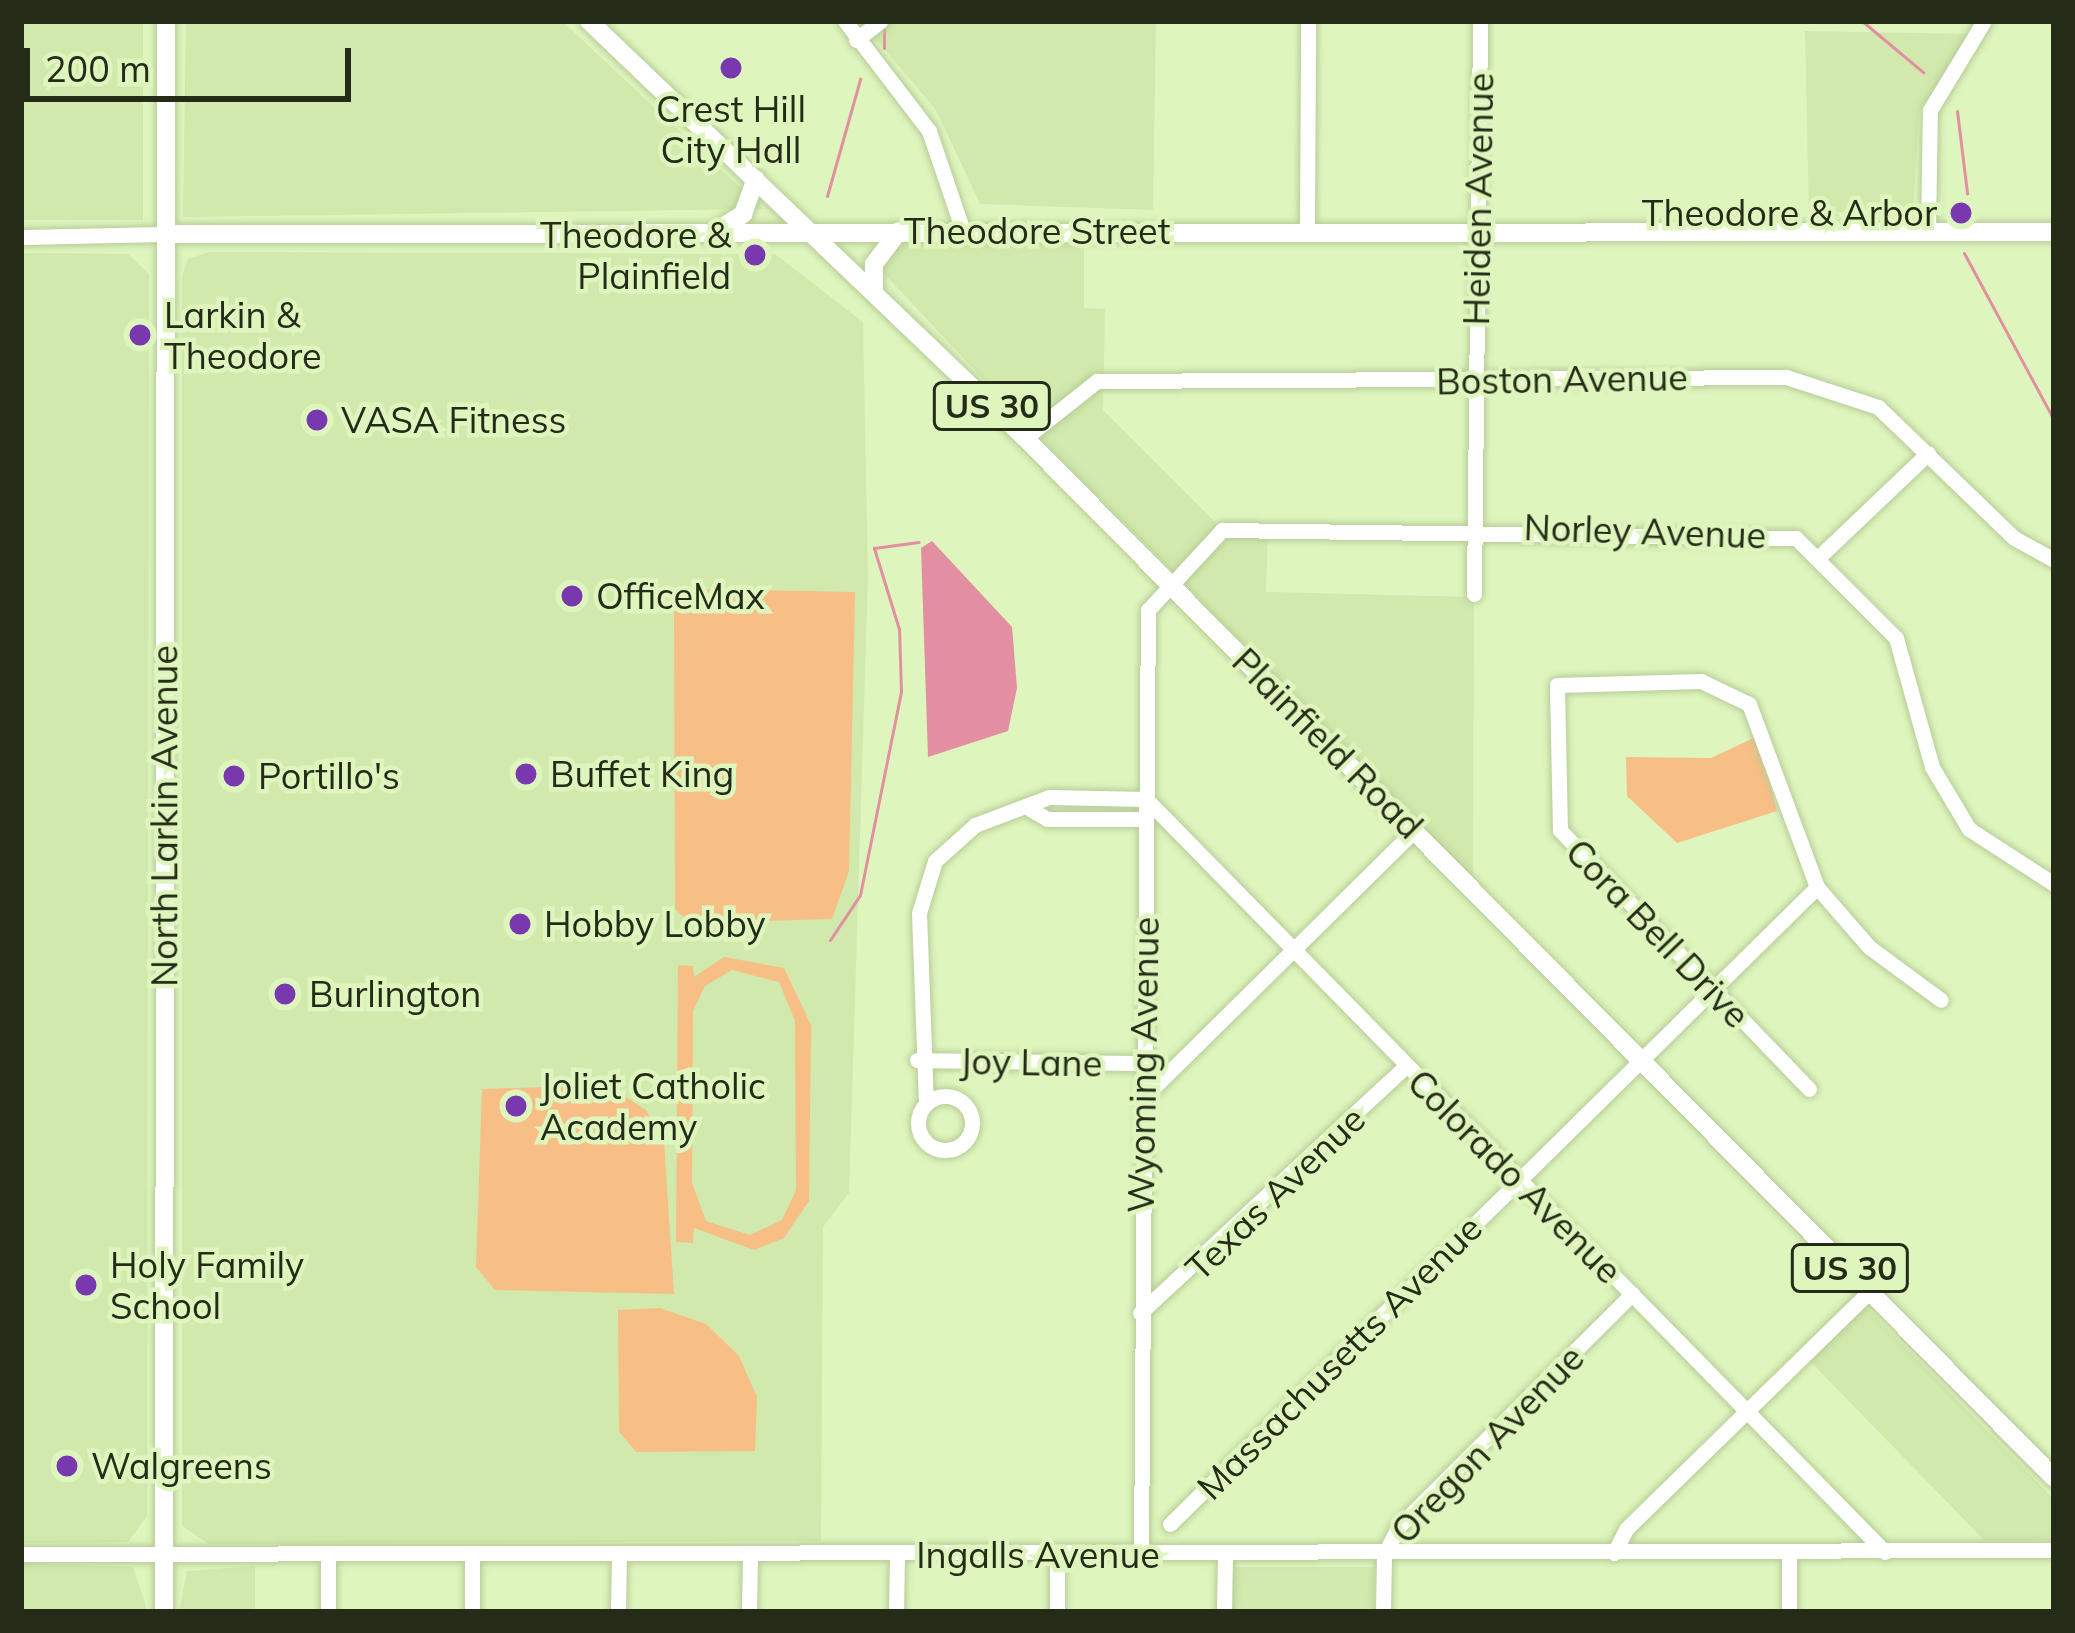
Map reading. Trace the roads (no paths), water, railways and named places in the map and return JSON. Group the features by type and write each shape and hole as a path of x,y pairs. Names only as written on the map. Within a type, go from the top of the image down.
{"main road":[{"name":"North Larkin Avenue","path":"164,1612 166,21"},
{"name":"Plainfield Road","path":"589,21 1025,438 2054,1478"},
{"path":"711,234 743,214 756,179"},
{"path":"874,292 874,264 899,231"},
{"name":"Theodore Street","path":"166,234 2054,232"}],"street":[{"path":"845,21 939,148 963,231"},
{"path":"856,40 880,21"},
{"path":"1307,231 1308,21"},
{"name":"Heiden Avenue","path":"1474,594 1480,21"},
{"path":"1928,231 1930,110 1984,21"},
{"name":"Theodore Street","path":"21,237 166,234"},
{"name":"Boston Avenue","path":"1025,438 1097,381 1814,380 1878,407 2014,538 2054,560"},
{"path":"1820,556 1928,453"},
{"name":"Norley Avenue","path":"1167,584 1231,526 1773,532 1820,556 1896,638 1945,797 2000,857 2054,884"},
{"name":"Wyoming Avenue","path":"1141,1555 1148,610 1167,584"},
{"name":"Cora Bell Drive","path":"1809,1089 1560,830 1557,686 1701,681 1749,704 1816,887"},
{"path":"926,1104 917,1060 923,884 954,838 1030,809 1049,792 1146,799"},
{"path":"1047,823 1049,792"},
{"name":"Colorado Avenue","path":"1146,799 1885,1552"},
{"path":"1030,809 1047,823 1146,819"},
{"path":"1144,1097 1415,830"},
{"path":"1816,887 1870,947 1940,1000"},
{"name":"Massachusetts Avenue","path":"1170,1524 1816,887"},
{"name":"Joy Lane","path":"917,1060 1144,1063"},
{"name":"Texas Avenue","path":"1140,1313 1406,1066"},
{"path":"1614,1553 1872,1289"},
{"name":"Oregon Avenue","path":"1383,1612 1384,1555 1399,1526 1632,1294"},
{"name":"Ingalls Avenue","path":"21,1554 1384,1555 2054,1550"},
{"path":"1789,1552 1789,1612"},
{"path":"328,1555 328,1612"},
{"path":"472,1555 472,1612"},
{"path":"618,1612 619,1555"},
{"path":"749,1612 750,1555"},
{"path":"896,1612 897,1555"},
{"path":"1057,1555 1057,1612"},
{"path":"1224,1612 1225,1555"}],"waterway":[{"path":"1862,21 1923,72"},
{"path":"884,29 884,48"},
{"path":"827,196 860,79"},
{"path":"1957,111 1967,193"},
{"path":"1964,253 2054,420"},
{"path":"830,940 860,895 901,691 899,629 874,548 919,542"}],"place":[{"name":"Crest Hill City Hall","path":"731,68"},
{"name":"Theodore & Arbor","path":"1961,213"},
{"name":"Theodore & Plainfield","path":"755,255"},
{"name":"Larkin & Theodore","path":"140,335"},
{"name":"VASA Fitness","path":"317,420"},
{"name":"OfficeMax","path":"572,596"},
{"name":"Buffet King","path":"526,774"},
{"name":"Portillo's","path":"234,776"},
{"name":"Hobby Lobby","path":"520,924"},
{"name":"Burlington","path":"285,994"},
{"name":"Joliet Catholic Academy","path":"516,1106"},
{"name":"Holy Family School","path":"86,1285"},
{"name":"Walgreens","path":"67,1466"}]}
